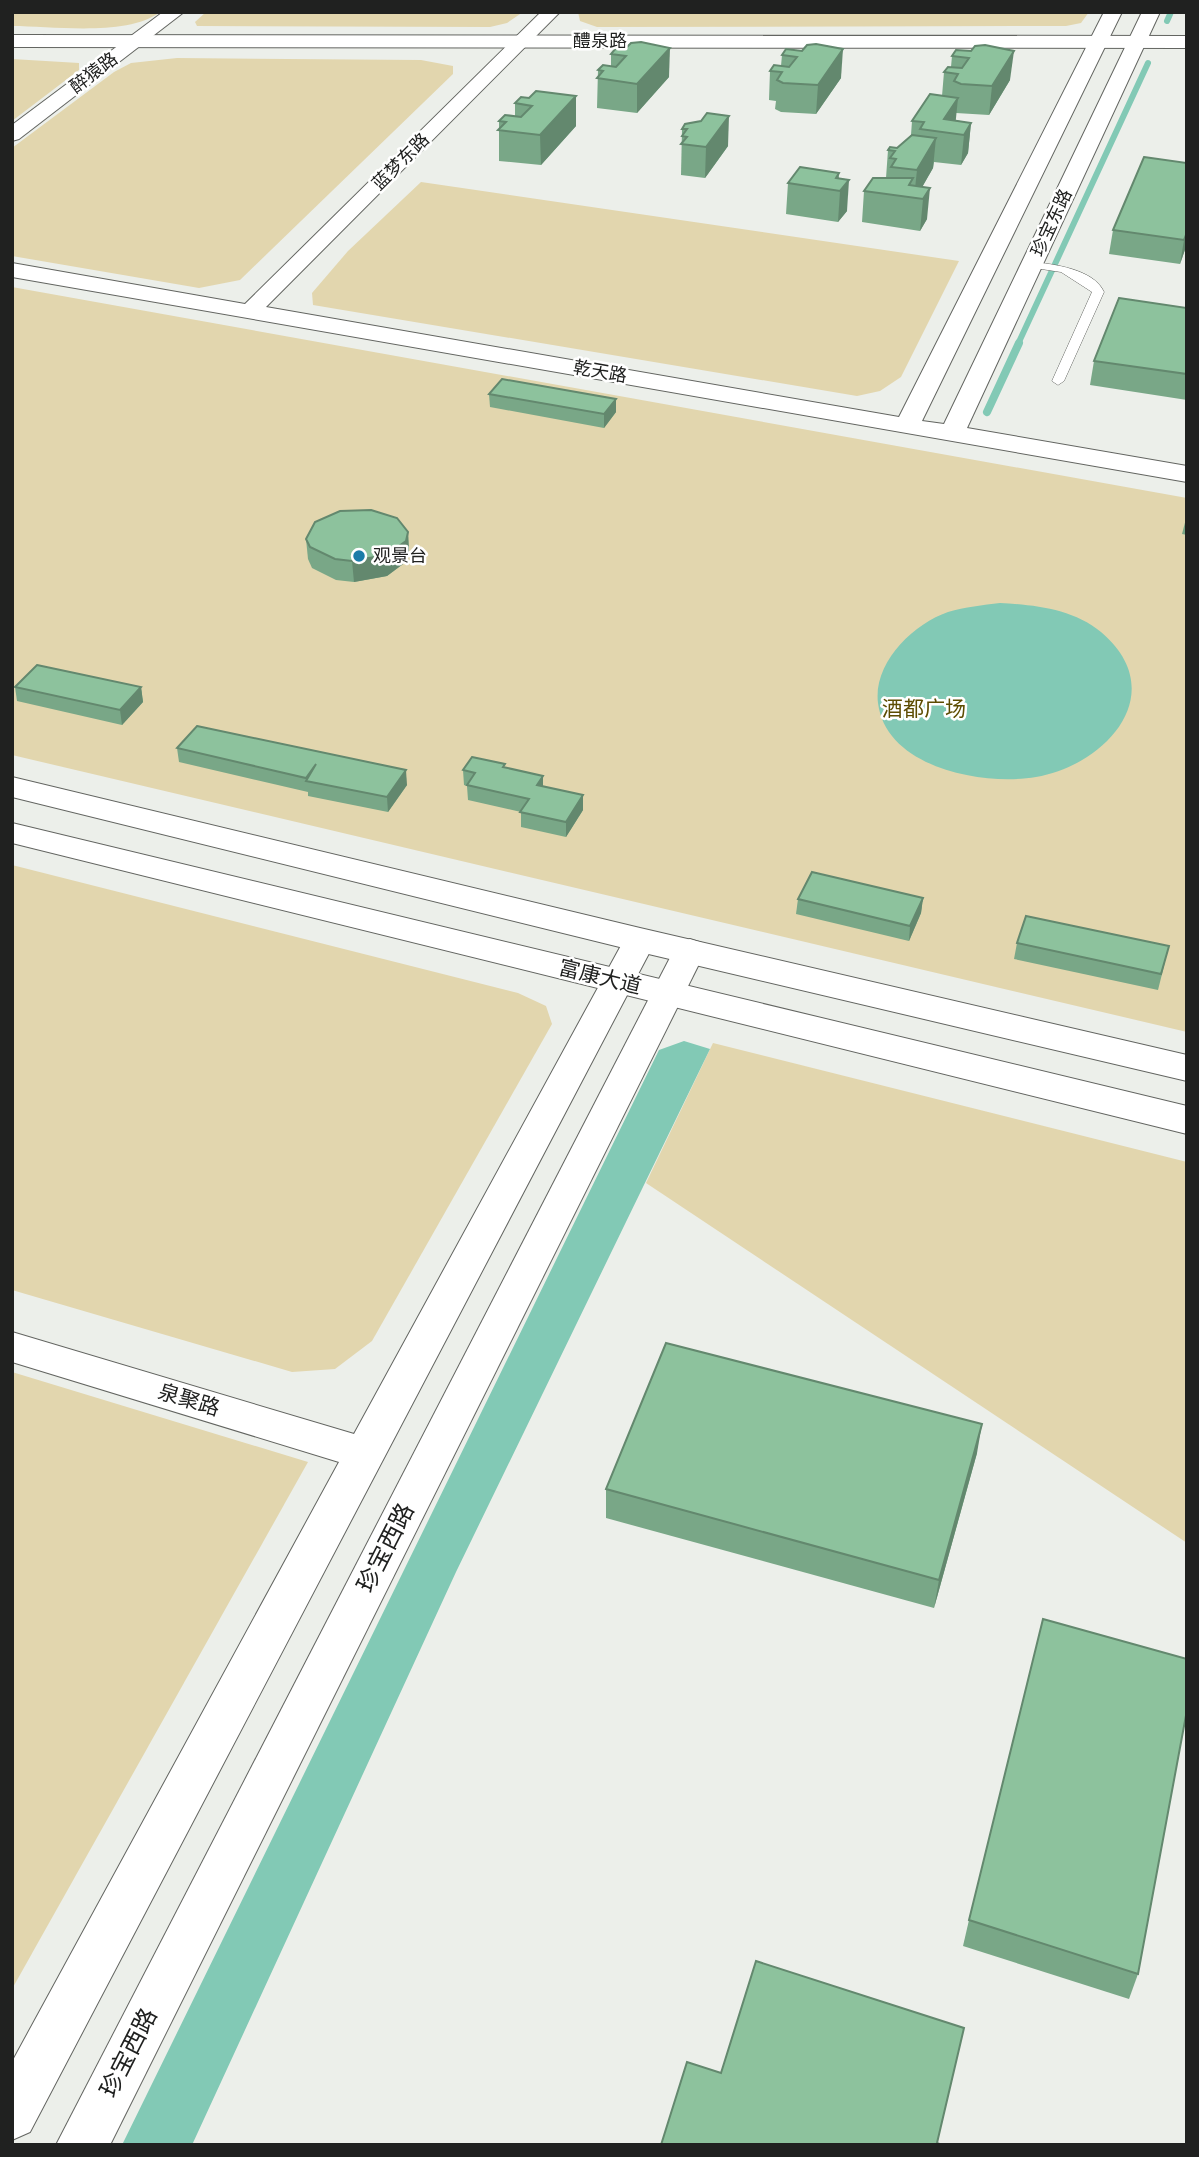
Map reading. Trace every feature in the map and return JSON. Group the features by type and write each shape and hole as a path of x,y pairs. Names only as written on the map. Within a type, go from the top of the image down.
{"street":[{"name":"醉猿路","path":"12,135 175,12"},
{"name":"蓝梦东路","path":"250,311 551,12"},
{"name":"珍宝东路","path":"907,426 1113,12"},
{"name":"珍宝东路","path":"952,433 1151,12"},
{"name":"醴泉路","path":"12,41 130,46 1096,47 1187,54"},
{"name":"醴泉路","path":"1135,48 1187,42"},
{"name":"醴泉路","path":"12,53 130,46"},
{"name":"乾天路","path":"12,270 1187,474"},
{"path":"12,787 640,940 1187,1068"},
{"name":"富康大道","path":"12,833 1187,1121"},
{"path":"12,2113 640,940"},
{"name":"珍宝西路","path":"82,2145 690,950"},
{"name":"泉聚路","path":"12,1346 365,1454"}],"lane":[{"path":"1032,265 1064,269 1096,287 1098,292 1058,381"}],"green space":[{"path":"12,12 160,12 129,25 89,28 12,26"},
{"path":"206,12 523,12 507,23 490,27 197,26 195,22"},
{"path":"578,12 1089,12 1081,23 1066,26 597,27 580,21"},
{"path":"177,58 421,60 453,66 453,74 240,280 199,288 12,256 12,148 114,72 131,63"},
{"path":"12,59 79,63 79,70 12,121"},
{"path":"421,182 959,261 901,377 880,391 857,396 313,305 312,293 348,251"},
{"name":"酒都广场","path":"12,287 1187,498 1187,1032 12,755"},
{"path":"12,865 518,993 546,1006 552,1024 372,1341 335,1369 292,1372 12,1290"},
{"path":"713,1043 1187,1162 1187,1543 646,1183"},
{"path":"12,1372 308,1462 12,1989"}],"shaded area":[{"path":"1000,603 1066,613 1090,624 1122,655 1131,678 1130,701 1122,722 1106,742 1086,758 1062,770 1014,779 965,775 940,768 918,757 899,743 885,725 878,703 878,688 882,674 898,647 922,626 948,612"},
{"path":"684,1041 710,1049 456,1572 192,2145 122,2145 659,1050"}],"building":[{"path":"641,42 670,48 637,84 597,78 603,71 598,70 603,65 616,67 626,56 611,54 616,48 625,49 631,43"},
{"path":"807,45 843,49 818,85 783,83 777,80 782,72 770,71 774,65 789,67 797,57 782,55 786,49 802,51"},
{"path":"985,45 1014,51 992,86 961,84 954,81 958,74 944,72 948,67 962,68 969,58 952,56 956,50 971,51 975,46"},
{"path":"536,91 576,96 540,135 498,130 506,122 499,121 505,115 521,117 532,106 515,103 521,97 529,98"},
{"path":"930,94 958,98 944,119 971,123 964,135 920,129 924,122 912,121"},
{"path":"707,113 729,116 706,147 681,144 687,137 682,136 687,129 682,129 685,124 701,121"},
{"path":"912,135 936,138 917,170 891,167 896,159 890,158 895,151 888,150 890,147 897,148"},
{"path":"1144,157 1187,163 1187,232 1184,240 1113,230"},
{"path":"800,167 839,173 836,178 849,180 840,191 788,183"},
{"path":"873,178 913,178 909,185 930,188 923,199 864,191"},
{"path":"1119,298 1187,308 1187,374 1094,361"},
{"path":"502,379 616,399 604,414 489,394"},
{"path":"371,510 397,518 408,532 406,541 386,555 352,561 335,559 310,547 306,539 315,522 340,511"},
{"path":"37,665 141,687 120,710 15,687"},
{"path":"197,726 406,770 387,797 306,781 316,764 306,778 177,748"},
{"path":"472,757 543,776 537,785 583,795 566,822 520,812 529,799 467,785 475,773 463,770"},
{"path":"812,872 923,898 910,926 798,899"},
{"path":"1026,916 1169,946 1161,974 1017,943"},
{"path":"666,1343 982,1424 939,1580 606,1489"},
{"path":"1043,1619 1187,1659 1187,1710 1138,1974 969,1920"},
{"path":"756,1961 964,2028 937,2143 942,2145 661,2145 687,2062 721,2073"}],"waterway":[{"path":"1167,21 1171,12"},
{"path":"1018,344 1148,63"},
{"path":"987,412 1019,343"}],"place":[{"name":"观景台","path":"359,556"}]}
